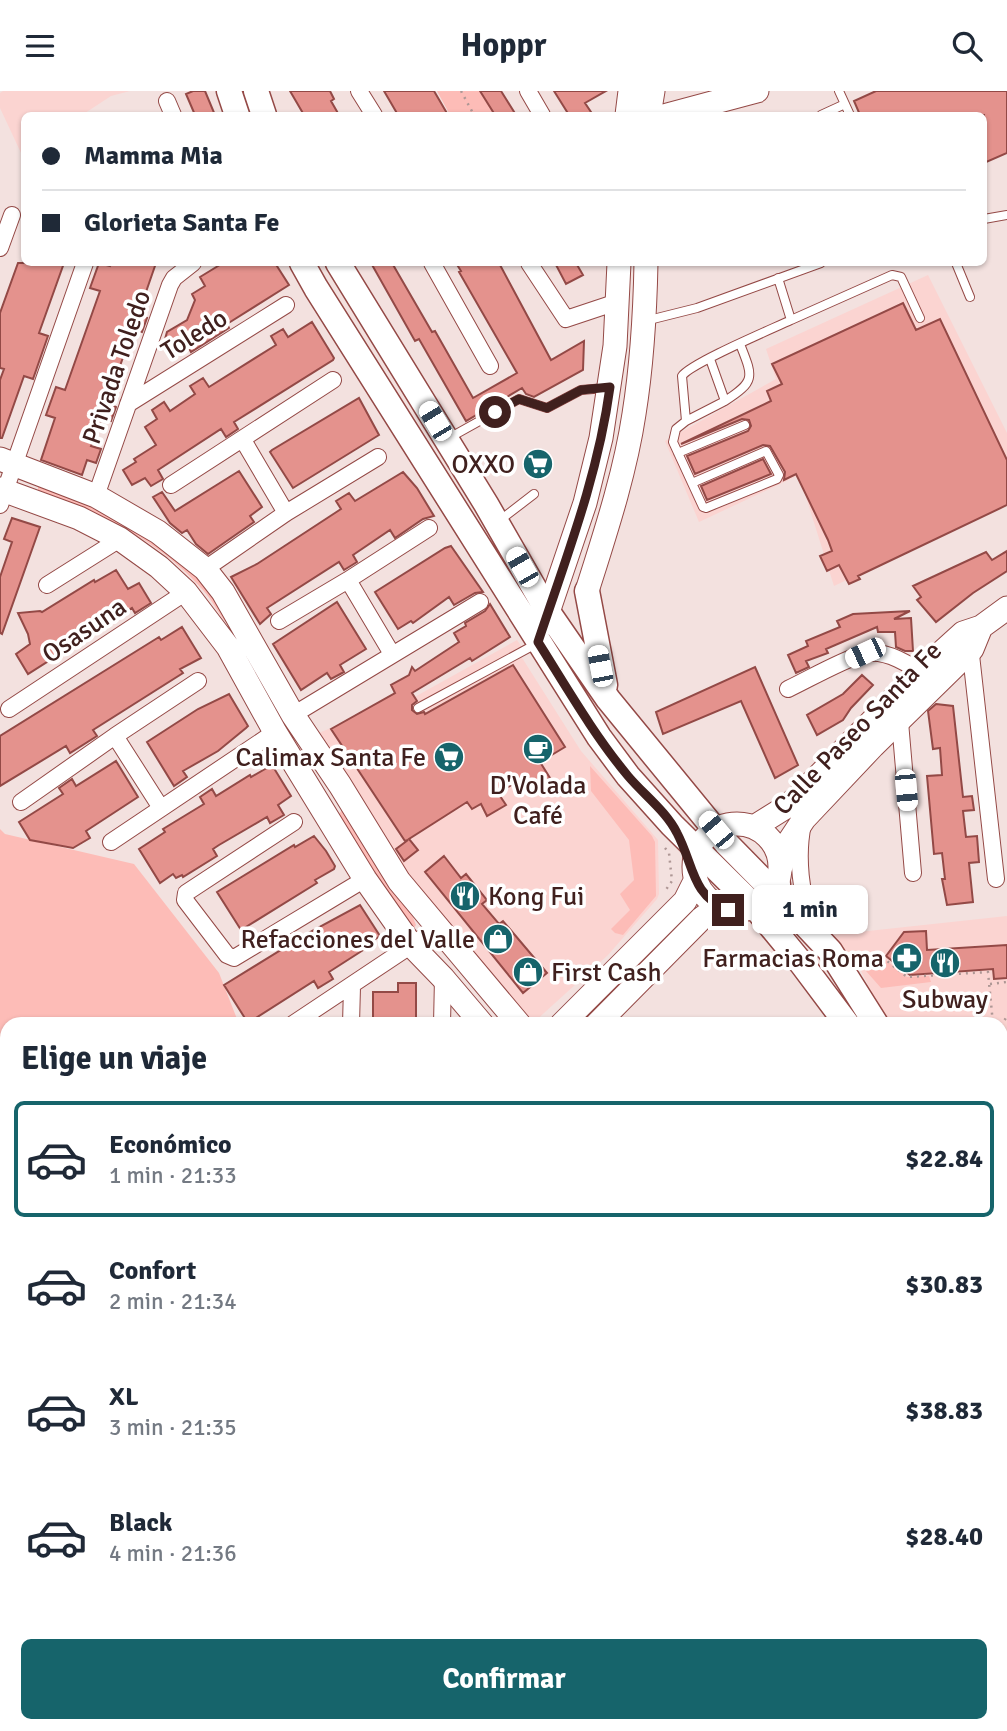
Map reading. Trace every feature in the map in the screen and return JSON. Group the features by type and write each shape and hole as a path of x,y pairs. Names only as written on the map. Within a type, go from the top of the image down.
{"main road":[{"path":"229,91 236,112"},
{"path":"256,91 263,112"},
{"path":"627,112 630,91"},
{"path":"650,112 653,91"},
{"path":"678,112 757,91"},
{"path":"304,266 538,642 599,737 667,834 695,867 766,900 816,935 842,969 872,1017"},
{"path":"340,266 548,612 608,699 698,809 735,827 765,835 774,845 779,857 766,900"},
{"path":"538,642 585,503 601,438 615,346 619,266"},
{"path":"608,699 587,591 621,473 634,414 645,321 646,266"},
{"path":"8,462 96,496 158,532 205,569 223,592 293,715 340,785 388,865 437,928 513,1017"},
{"path":"2,495 79,518 120,540 159,566 186,592 228,647 275,731 365,879 412,946 476,1017"},
{"name":"Calle Paseo Santa Fe","path":"695,867 709,834 786,807 972,636 1007,608"},
{"path":"228,647 248,635"},
{"name":"Calle Paseo Santa Fe","path":"766,900 792,835 873,746 900,722 927,678"},
{"path":"318,798 340,785"},
{"path":"735,827 766,900 802,964 842,1017"},
{"path":"569,1017 685,901 695,867"},
{"path":"604,1017 705,916 766,900"}],"street":[{"path":"359,91 372,112"},
{"path":"528,91 540,112"},
{"path":"0,248 12,215"},
{"path":"2,495 8,462 84,266"},
{"name":"Privada Toledo","path":"96,496 170,285 174,278 189,266"},
{"path":"434,266 490,366"},
{"path":"531,266 566,319 617,302"},
{"name":"Toledo","path":"128,404 286,305"},
{"path":"171,485 332,380"},
{"path":"243,440 286,513"},
{"path":"205,569 286,513 378,457"},
{"path":"279,621 429,528"},
{"path":"47,585 120,540"},
{"path":"348,580 392,654"},
{"name":"Osasuna","path":"9,709 186,592"},
{"path":"293,715 480,601"},
{"path":"972,636 996,880"},
{"path":"788,689 865,653 889,656 927,678"},
{"path":"21,801 198,681"},
{"path":"900,722 913,873"},
{"path":"111,842 275,731"},
{"path":"115,736 161,808"},
{"path":"804,819 800,842 803,894 816,935"},
{"path":"294,822 186,893 186,900 227,955 234,958 365,879"},
{"path":"304,1017 437,928"},
{"path":"625,961 644,978"},
{"path":"442,1017 443,978"},
{"path":"351,1017 352,987"}],"lane":[{"path":"839,91 849,112"},
{"path":"828,112 845,104"},
{"path":"987,218 1007,215"},
{"path":"645,321 697,308 812,266"},
{"path":"957,266 970,297"},
{"path":"687,421 682,376 686,370 892,275 901,277 920,319"},
{"path":"778,278 791,320"},
{"path":"692,483 766,451 779,475 777,479 706,508 703,507 673,442 676,429 741,391 749,381 751,370 740,344"},
{"path":"710,359 725,401"},
{"path":"446,439 519,399 547,408 581,390 610,387"},
{"path":"678,453 745,425"},
{"path":"496,522 534,494"},
{"path":"418,708 538,642"}],"path":[{"path":"461,91 472,112"},
{"path":"665,891 673,881 667,834"},
{"path":"882,957 907,977 988,972 992,1017"},
{"path":"989,984 1007,982"}],"shaded area":[{"path":"130,91 111,96 87,112 21,112 21,153 0,108 0,93"},
{"path":"437,91 481,91 492,112 448,112"},
{"path":"928,275 1007,433 1007,505 834,586 799,475 699,522 665,441 776,379 766,349"},
{"path":"38,484 107,508 199,572 232,629 203,590 167,556 127,529 38,490"},
{"path":"517,640 524,650 519,653 581,751 658,840 657,899 608,955 540,1017 525,1017 411,885 316,734 394,693 402,704"},
{"path":"590,766 655,842 656,896 623,935 611,929 630,910 620,894 634,880 629,840 591,791"},
{"path":"343,809 391,888 412,915 416,925 414,928 408,927 338,815"},
{"path":"0,829 5,834 134,864 219,973 236,1017 0,1017"},
{"path":"1007,916 1007,1017 884,1017 861,971 831,935"},
{"path":"882,957 907,977 929,976 931,982 881,988 866,971"}],"building":[{"path":"205,91 214,112 194,112 186,94"},
{"path":"290,91 330,91 334,99 331,101 337,112 302,112"},
{"path":"384,91 434,91 446,112 396,112"},
{"path":"480,91 501,91 514,112 493,112"},
{"path":"554,91 606,91 585,103 591,112 567,112"},
{"path":"876,91 1007,91 1007,153 987,162 987,112 859,112 854,101"},
{"path":"18,263 21,263 21,266 63,266 39,333 48,336 33,379 24,376 2,438 0,380 4,369 0,368 0,313"},
{"path":"98,266 155,266 138,315 147,318 142,332 133,329 107,403 116,407 111,421 102,418 91,446 101,449 96,463 87,460 82,475 41,460 55,418 46,415 56,387 65,390 100,291 90,288"},
{"path":"218,266 277,266 289,285 227,324 229,328 191,352 189,348 175,355 165,339 167,332 187,320 195,300 192,294 205,286 200,277"},
{"path":"373,266 394,266 473,398 517,373 458,266 501,266 551,360 584,341 583,370 534,397 526,394 522,388 466,421 419,339 415,341"},
{"path":"557,266 578,266 583,275 566,284"},
{"path":"903,303 916,330 940,319 1007,460 1007,505 858,576 860,579 849,584 839,565 827,571 820,556 832,551 828,540 796,474 784,480 785,472 770,446 763,445 695,474 687,456 748,431 751,426 749,420 742,419 681,444 771,401 767,391 782,384 772,364"},
{"path":"312,322 333,360 234,422 238,429 226,437 221,429 158,470 163,479 151,486 145,478 132,485 123,470 136,462 134,459 156,445 145,427 157,419 152,410 164,402 170,411 195,394 190,386 203,378 209,387 276,345 271,336 283,329 288,337"},
{"path":"359,398 379,435 293,488 270,452"},
{"path":"763,459 771,474 707,500 701,486"},
{"path":"239,471 262,507 250,516 254,522 208,554 196,544 187,530 182,533 170,523 153,497 162,492 175,511"},
{"path":"403,472 417,488 434,516 423,519 395,538 390,530 353,555 357,562 344,570 339,562 267,608 271,614 260,624 231,577 257,564 341,509 336,501 349,493 355,501"},
{"path":"12,518 40,527 2,634 0,577 12,542 4,539"},
{"path":"451,546 483,592 475,593 454,605 449,597 413,623 411,621 398,629 375,592"},
{"path":"1007,551 1007,571 936,622 917,600 921,597 913,586 986,552 992,560"},
{"path":"116,570 128,589 139,583 151,603 135,613 132,608 28,674 16,654 30,644 18,613 42,612 94,580 95,582"},
{"path":"337,602 366,649 340,665 344,672 331,679 327,673 301,690 273,644"},
{"name":"Calimax Santa Fe","path":"490,604 510,637 412,693 417,701 412,705 412,710 417,714 425,714 513,665 565,747 540,762 550,778 532,789 525,777 498,793 506,805 487,816 481,804 472,809 467,802 409,839 418,850 404,861 396,849 408,840 405,841 331,729 395,693 391,685 409,675 412,667 415,671 459,642 454,633 485,611"},
{"path":"910,611 894,619 911,618 913,651 896,647 895,632 878,632 877,627 826,649 828,653 806,661 809,667 796,673 788,655 808,646 806,641 840,627 837,621 853,614"},
{"path":"182,627 201,658 180,669 183,673 93,730 97,736 70,753 66,746 0,786 0,736 159,637 161,640"},
{"path":"755,667 798,765 775,778 741,701 663,734 656,712"},
{"path":"862,675 873,685 843,720 817,735 807,715 843,694"},
{"path":"229,694 248,726 218,751 183,771 187,777 174,786 147,742 198,709"},
{"path":"936,704 953,706 963,797 972,796 974,810 963,811 966,837 977,836 979,862 969,863 973,902 947,905 942,879 945,879 942,853 934,854 927,776 942,775 940,748 933,749 928,711"},
{"path":"116,761 138,797 86,831 90,838 73,848 30,840 19,822 63,794 59,788 72,779 76,786"},
{"path":"272,765 291,796 278,805 284,815 270,823 267,817 213,849 217,856 183,877 182,875 176,878 173,874 160,883 139,849 165,832 163,829 204,804 200,797 212,789 216,796"},
{"path":"314,836 326,851 335,866 334,869 315,880 317,883 241,930 217,892 294,845 295,847"},
{"path":"444,856 461,878 466,874 487,900 482,904 499,924 503,921 547,973 523,993 425,872"},
{"path":"360,905 380,936 371,942 371,945 329,972 333,979 318,988 314,981 257,1017 244,1017 224,985"},
{"path":"926,931 927,950 1007,945 1007,978 994,979 993,969 910,975 886,956 904,932"},
{"path":"398,983 416,983 416,1017 373,1017 373,992 398,992"}],"place":[{"name":"OXXO","path":"538,464"},
{"name":"D'Volada Café","path":"538,749"},
{"name":"Calimax Santa Fe","path":"449,757"},
{"name":"Kong Fui","path":"465,896"},
{"name":"Refacciones del Valle","path":"498,939"},
{"name":"Farmacias Roma","path":"907,958"},
{"name":"Subway","path":"945,963"},
{"name":"First Cash","path":"528,972"}],"route":[{"path":"495,412 519,399 547,408 581,390 610,387 585,503 538,642 599,737 628,776 667,818 678,834 702,894 714,904 728,910"}]}
